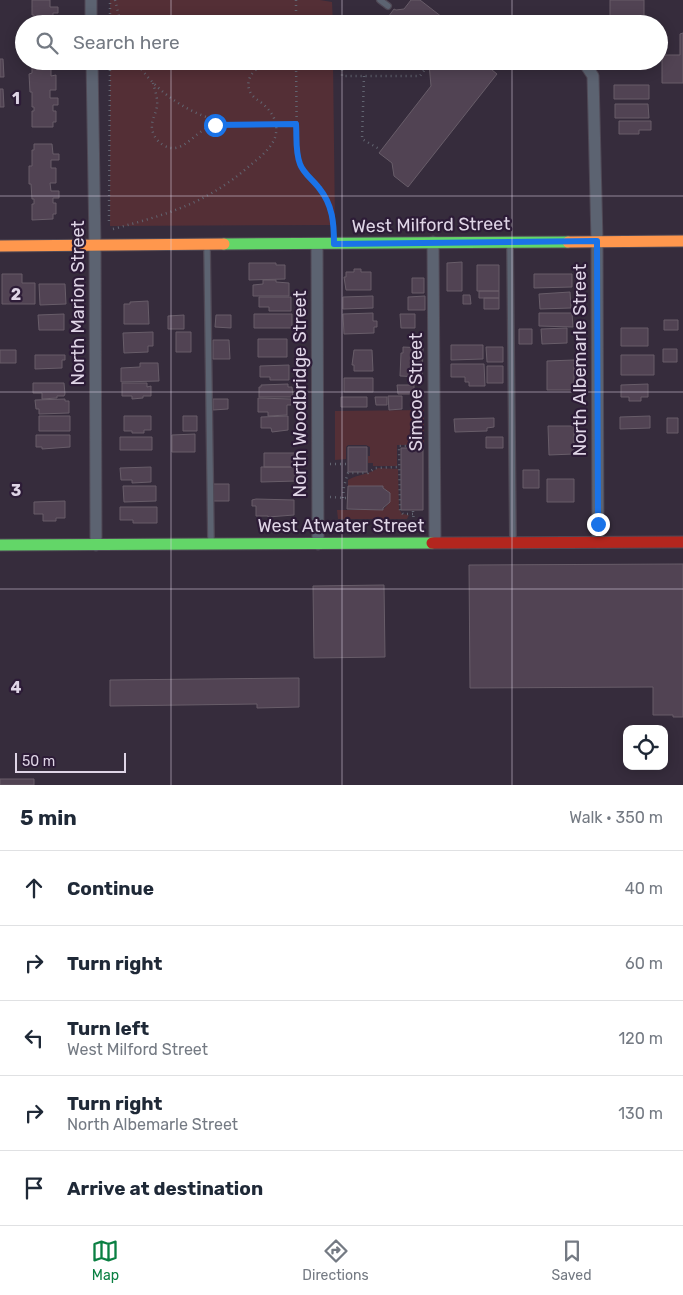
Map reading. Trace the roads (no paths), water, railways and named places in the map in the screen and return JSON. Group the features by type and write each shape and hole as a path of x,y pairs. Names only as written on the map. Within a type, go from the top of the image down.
{"street":[{"path":"91,0 91,15"},
{"name":"North Marion Street","path":"92,70 96,545"},
{"name":"North Albemarle Street","path":"589,70 593,76 597,241 598,542"},
{"name":"West Milford Street","path":"0,246 683,241"},
{"name":"Simcoe Street","path":"433,242 435,542"},
{"name":"North Woodbridge Street","path":"317,244 318,544"},
{"name":"West Atwater Street","path":"0,545 683,542"}],"lane":[{"path":"380,0 388,6"},
{"path":"510,242 513,542"},
{"path":"207,245 211,544"}]}
